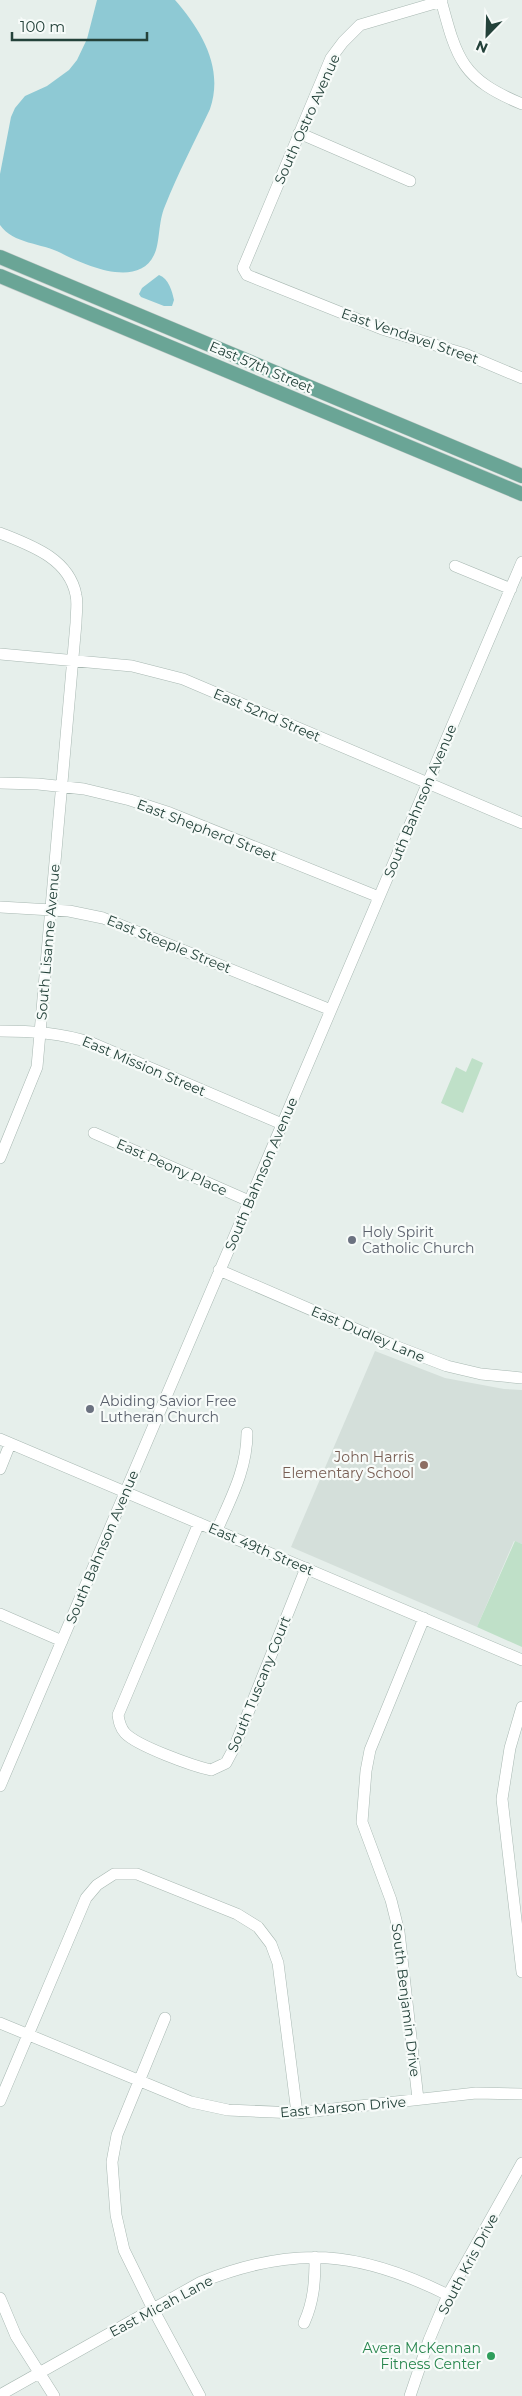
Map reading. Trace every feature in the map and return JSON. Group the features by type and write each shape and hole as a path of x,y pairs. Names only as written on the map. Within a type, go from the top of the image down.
{"main road":[{"name":"East 57th Street","path":"0,257 522,476"},
{"name":"East 57th Street","path":"0,276 522,494"}],"street":[{"path":"441,0 452,41 460,59 479,82 496,93 522,104"},
{"name":"South Ostro Avenue","path":"243,270 243,264 331,58 360,25 441,0"},
{"path":"299,133 410,181"},
{"name":"East Vendavel Street","path":"243,270 252,277 382,329 465,354 522,378"},
{"name":"South Lisanne Avenue","path":"0,533 38,549 58,562 68,576 76,595 51,909 35,1074 0,1158"},
{"name":"South Bahnson Avenue","path":"0,1786 522,562"},
{"path":"455,566 510,589"},
{"name":"East 52nd Street","path":"0,654 132,666 183,679 522,823"},
{"name":"East Shepherd Street","path":"0,783 61,787 111,796 170,812 379,897"},
{"name":"East Steeple Street","path":"0,907 51,909 86,913 120,923 331,1010"},
{"name":"East Mission Street","path":"0,1031 40,1031 74,1037 282,1124"},
{"name":"East Peony Place","path":"94,1134 249,1201"},
{"name":"East Dudley Lane","path":"219,1270 389,1344 447,1366 482,1374 522,1378"},
{"path":"217,1530 242,1473 247,1454 247,1433"},
{"path":"0,1469 5,1441"},
{"name":"East 49th Street","path":"5,1441 522,1660"},
{"name":"South Tuscany Court","path":"200,1523 118,1715 119,1724 125,1733 133,1739 164,1753 200,1768 212,1770 226,1763 234,1748 306,1568"},
{"path":"0,1614 62,1641"},
{"name":"South Benjamin Drive","path":"418,2100 399,1932 391,1900 362,1822 366,1771 370,1750 424,1618"},
{"path":"522,1707 510,1748 502,1799 522,1972"},
{"path":"0,2101 86,1898 97,1885 114,1874 137,1874 238,1914 258,1927 272,1944 278,1963 297,2113"},
{"path":"165,2018 117,2135 112,2162 116,2215 124,2250 153,2309 200,2396"},
{"name":"East Marson Drive","path":"0,2023 191,2102 228,2110 297,2113 476,2092 522,2094"},
{"name":"South Kris Drive","path":"410,2396 429,2340 448,2295 522,2162"},
{"path":"304,2323 310,2311 314,2292 315,2257"},
{"name":"East Micah Lane","path":"0,2395 200,2282 235,2269 272,2260 315,2257 348,2259 411,2276 448,2295"},
{"path":"0,2298 16,2336 38,2374 54,2396"}],"shaded area":[{"name":"John Harris Elementary School","path":"375,1351 445,1378 504,1389 522,1390 522,1544 514,1541 477,1627 291,1547"}],"green space":[{"path":"472,1058 483,1063 463,1113 441,1103 456,1067 466,1072"},
{"path":"515,1541 522,1544 522,1647 477,1627"}],"water":[{"path":"97,0 175,0 202,37 212,65 214,94 210,109 165,206 154,255 146,265 136,271 110,271 96,268 53,250 20,240 12,236 0,225 0,174 11,117 15,108 25,96 47,86 69,70 77,60 87,39"},
{"path":"159,275 168,282 171,289 174,300 172,306 164,306 141,297 139,294 142,288"}],"place":[{"name":"Holy Spirit Catholic Church","path":"352,1240"},
{"name":"Abiding Savior Free Lutheran Church","path":"90,1409"},
{"name":"John Harris Elementary School","path":"424,1465"},
{"name":"Avera McKennan Fitness Center","path":"491,2356"}]}
